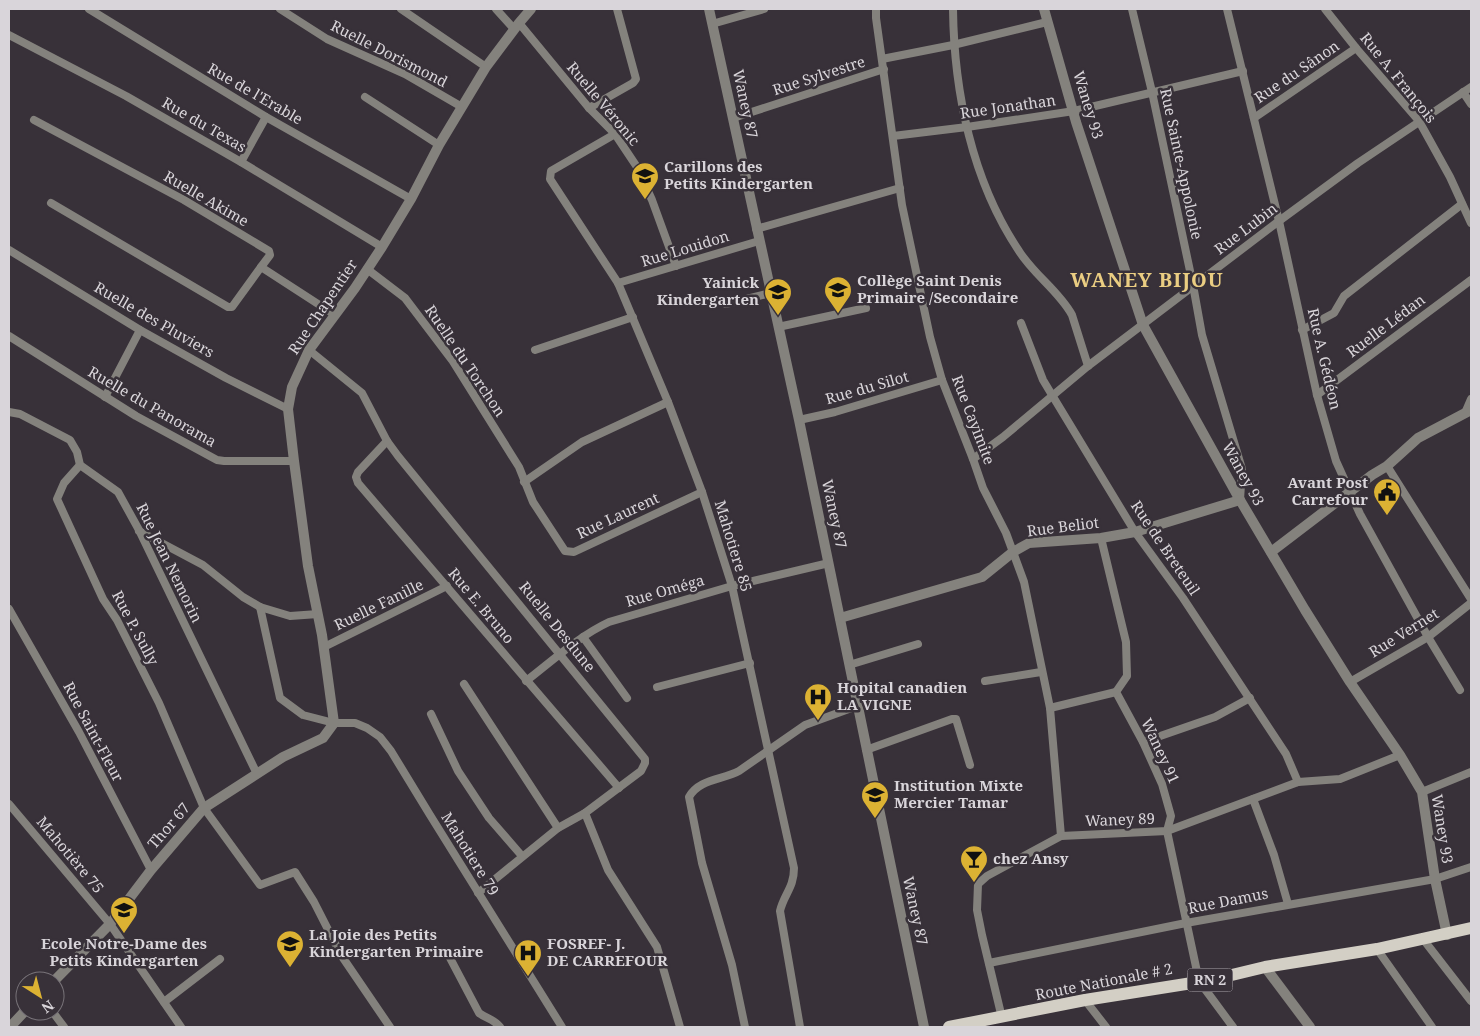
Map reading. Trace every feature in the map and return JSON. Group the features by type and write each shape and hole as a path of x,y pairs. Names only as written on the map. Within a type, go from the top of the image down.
{"main road":[{"name":"Route Nationale # 2","path":"949,1027 1085,1000 1211,980 1266,967 1377,949 1471,928"}],"street":[{"name":"Rue de l'Erable","path":"89,9 266,117 411,199"},
{"name":"Ruelle Dorismond","path":"280,9 327,38 405,74 462,107"},
{"path":"401,9 486,67"},
{"name":"Ruelle Véronic","path":"496,9 516,26 589,108 615,134 637,167 652,200 676,266"},
{"name":"Rue Chapentier","path":"334,724 324,647 308,566 294,461 288,409 292,387 308,350 355,288 382,247 411,199 439,145 486,67 531,9"},
{"path":"589,108 633,83 636,79 617,9"},
{"name":"Waney 87","path":"709,9 829,562 924,1027"},
{"path":"712,24 764,9"},
{"name":"Rue Cayimite","path":"876,9 900,188 930,338 942,380 974,459 983,488 1013,552 1024,582 1041,672 1050,708 1061,836"},
{"path":"953,9 953,45 967,127 985,190 1019,252 1039,278 1068,308 1088,366"},
{"name":"Waney 93","path":"1044,9 1074,111 1143,324 1240,500 1350,682 1400,754 1422,792 1435,879 1447,934"},
{"name":"Rue Sainte-Appolonie","path":"1132,9 1152,92 1202,335 1242,469 1240,500"},
{"name":"Rue A. Gédéon","path":"1227,9 1279,221 1302,330 1336,462 1349,492 1428,637 1460,690"},
{"name":"Rue A. François","path":"1325,9 1419,121 1471,222"},
{"path":"882,59 953,45 1047,22"},
{"name":"Rue du Texas","path":"9,35 126,96 241,162 382,247"},
{"name":"Rue du Sânon","path":"1254,118 1356,48"},
{"name":"Rue Sylvestre","path":"733,118 884,69"},
{"name":"Rue Jonathan","path":"893,136 1074,111 1243,71"},
{"name":"Rue Lubin","path":"974,459 1088,366 1193,285 1358,163 1471,88"},
{"path":"1463,92 1471,104"},
{"path":"365,97 439,145"},
{"path":"241,162 266,117"},
{"name":"Ruelle Akime","path":"34,120 184,200 269,251 270,255 261,267"},
{"name":"Mahotiere 85","path":"615,134 551,172 550,179 618,283 668,402 702,492 732,586 794,868 794,882 780,910 800,1027"},
{"path":"756,229 900,188"},
{"path":"51,202 228,308 232,307 261,267 334,315"},
{"path":"1302,330 1334,313 1344,296 1462,204"},
{"name":"Rue Louidon","path":"618,283 760,241"},
{"name":"Ruelle des Pluviers","path":"9,250 140,330 226,378 288,409"},
{"name":"Ruelle du Torchon","path":"367,269 405,298 452,360 519,467 524,482"},
{"name":"Ruelle Lédan","path":"1318,395 1471,280"},
{"path":"726,304 771,293"},
{"path":"778,327 866,308"},
{"path":"534,350 633,317"},
{"name":"Rue de Breteuil","path":"1021,323 1052,395 1136,532 1183,598 1286,754 1298,782"},
{"path":"105,397 140,330"},
{"name":"Ruelle du Panorama","path":"9,336 136,416 217,460 294,461"},
{"name":"Ruelle Desdune","path":"308,350 362,393 388,441 645,759 646,763 641,771 585,813 558,828 478,892"},
{"name":"Rue du Silot","path":"799,420 834,412 942,380"},
{"path":"1271,552 1349,492 1387,466 1418,438 1468,412 1471,398"},
{"path":"524,482 582,442 668,402"},
{"path":"9,412 20,414 70,440 78,452 80,464"},
{"name":"Rue E. Bruno","path":"388,441 358,472 356,477 358,483 619,788"},
{"name":"Rue Jean Nemorin","path":"80,464 118,492 139,530 257,774"},
{"name":"Rue P. Sully","path":"80,464 64,483 57,499 103,599 118,620 159,703 204,808"},
{"path":"1387,466 1471,599"},
{"name":"Rue Laurent","path":"524,482 533,502 565,551 569,553 702,492"},
{"name":"Rue Beliot","path":"840,618 982,577 1013,552 1029,543 1101,538 1136,532 1240,500"},
{"path":"139,530 203,565 243,597 260,607 290,616 318,614"},
{"path":"1050,708 1116,692 1127,676 1126,642 1101,538"},
{"name":"Rue Oméga","path":"526,681 597,627 609,622 732,586 829,562"},
{"name":"Ruelle Fanille","path":"324,647 447,586"},
{"name":"Rue Vernet","path":"1350,682 1428,637 1471,603"},
{"name":"Mahotiere 79","path":"260,607 280,698 303,715 334,724 355,723 367,728 380,737 391,751 562,1027"},
{"name":"Rue Saint-Fleur","path":"9,609 79,732 151,870"},
{"path":"583,637 627,698"},
{"path":"849,665 918,644"},
{"path":"657,687 750,663"},
{"path":"985,682 1041,672"},
{"path":"464,684 558,828"},
{"name":"Waney 91","path":"1116,692 1162,784 1172,816 1167,831 1198,981"},
{"path":"1142,742 1215,717 1250,698"},
{"path":"745,1027 732,965 702,863 689,797 703,783 730,776 805,725 857,706"},
{"path":"431,714 458,771 489,818 522,856"},
{"path":"866,750 956,719 970,765"},
{"name":"Thor 67","path":"64,971 110,924 151,870 204,808 283,757 322,738 334,724"},
{"name":"Waney 89","path":"1002,1018 978,910 978,884 987,876 1061,836 1167,831 1298,782 1340,780 1400,754"},
{"path":"1422,792 1471,772"},
{"path":"1253,799 1274,855 1288,904"},
{"name":"Mahotière 75","path":"9,804 110,924 181,1027"},
{"path":"204,808 260,886 295,872 314,902 341,955 390,1027"},
{"path":"585,813 608,870 657,947 680,1027"},
{"name":"Rue Damus","path":"989,963 1186,923 1435,879 1471,868"},
{"path":"1423,939 1471,1001"},
{"path":"1377,949 1432,1027"},
{"path":"450,958 479,1014 485,1018 492,1019 500,1027"},
{"path":"164,1002 220,959"},
{"path":"1266,967 1310,1027"},
{"path":"1198,981 1233,1027"},
{"path":"1085,1000 1106,1027"}],"place":[{"name":"Carillons des Petits Kindergarten","path":"645,200"},
{"name":"Collège Saint Denis Primaire /Secondaire","path":"838,314"},
{"name":"Yainick Kindergarten","path":"778,316"},
{"name":"Avant Post Carrefour","path":"1387,516"},
{"name":"Hopital canadien LA VIGNE","path":"818,721"},
{"name":"Institution Mixte Mercier Tamar","path":"875,819"},
{"name":"chez Ansy","path":"974,883"},
{"name":"Ecole Notre-Dame des Petits Kindergarten","path":"124,934"},
{"name":"La Joie des Petits Kindergarten Primaire","path":"290,968"},
{"name":"FOSREF- J. DE CARREFOUR","path":"528,977"}],"district":[{"name":"WANEY BIJOU","path":"1147,280"}]}
